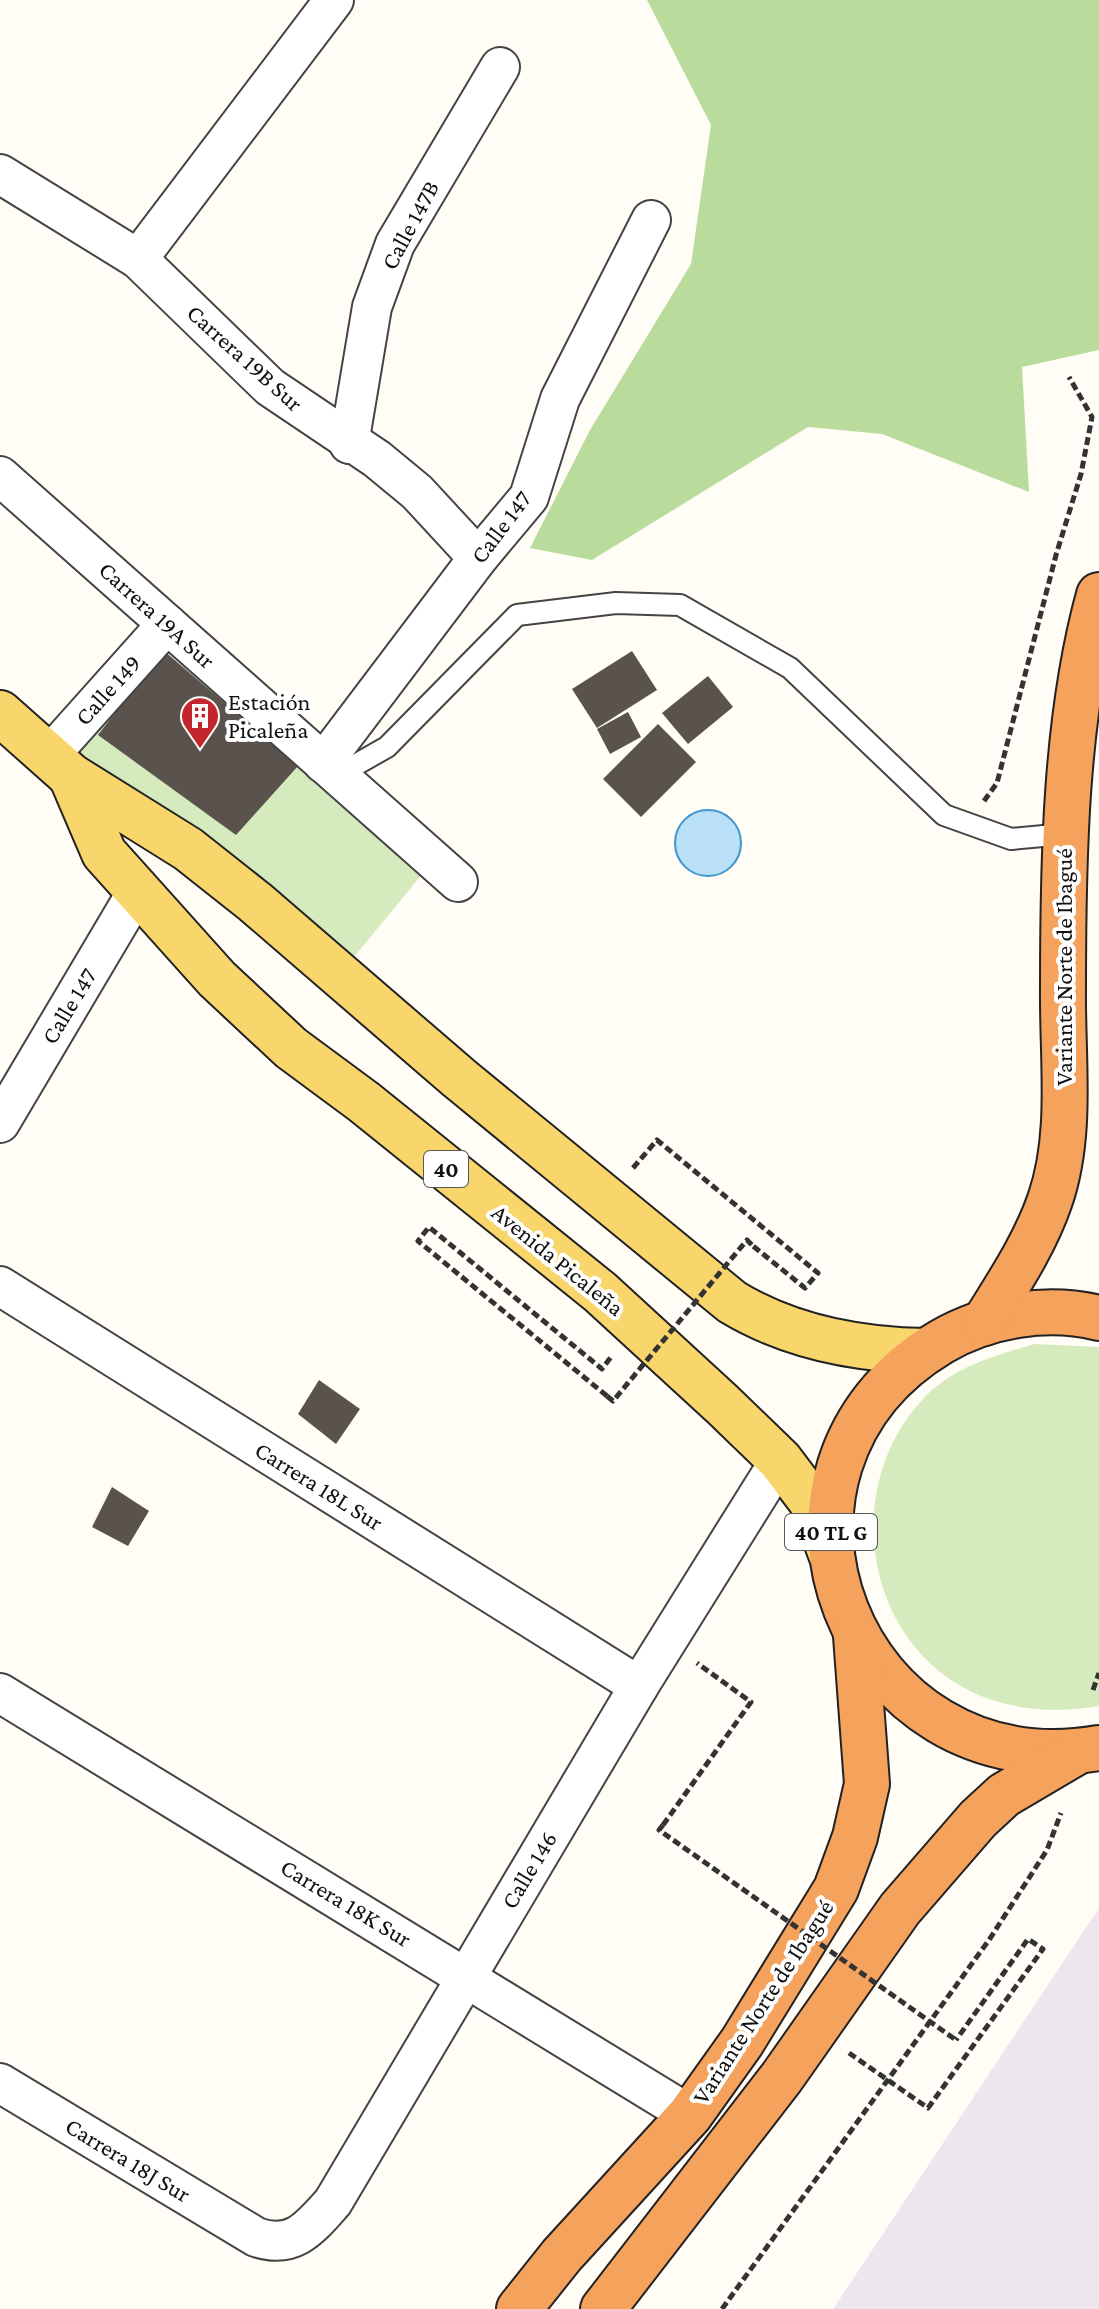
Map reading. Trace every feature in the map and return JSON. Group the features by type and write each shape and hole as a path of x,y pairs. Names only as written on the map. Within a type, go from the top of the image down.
{"highway":[{"name":"Variante Norte de Ibagué","path":"984,1323 1030,1246 1050,1200 1059,1164 1064,1106 1065,834 1087,639 1099,595"},
{"name":"40 TL G","path":"1094,1749 1016,1750 967,1736 933,1718 903,1695 877,1668 856,1636 839,1596 831,1554 832,1506 842,1461 862,1418 890,1381 926,1351 984,1323 1054,1312 1099,1318"},
{"name":"Variante Norte de Ibagué","path":"519,2309 562,2255 690,2115 742,2042 836,1889 855,1837 867,1784 856,1636"},
{"name":"40 TL G","path":"603,2309 816,2029 900,1909 978,1819 1004,1795 1094,1749"}],"main road":[{"name":"Avenida Picaleña","path":"0,713 60,766 188,849 244,893 357,987 459,1078 732,1302 767,1323 870,1349 926,1351"},
{"name":"Avenida Picaleña","path":"60,766 104,853 217,979 291,1048 364,1102 637,1326 780,1460 811,1501 831,1554"}],"street":[{"path":"138,259 334,0"},
{"name":"Calle 147B","path":"349,444 372,307 395,244 500,67"},
{"name":"Carrera 19B Sur","path":"0,174 138,259 270,387 349,444 377,459 417,492 478,558"},
{"name":"Calle 147","path":"329,770 478,558 529,497 560,399 651,220"},
{"name":"Carrera 19A Sur","path":"0,476 458,882"},
{"name":"Calle 149","path":"60,766 167,624"},
{"name":"Calle 147","path":"0,1123 138,890"},
{"name":"Carrera 18L Sur","path":"0,1286 639,1686"},
{"name":"Calle 146","path":"256,2237 281,2243 294,2240 306,2233 333,2202 639,1686 780,1460"},
{"name":"Carrera 18K Sur","path":"0,1693 690,2115"},
{"name":"Carrera 18J Sur","path":"0,2083 256,2237"}],"lane":[{"path":"329,770 387,747 517,615 616,603 680,605 790,668 944,815 1011,839 1065,834"}],"path":[{"path":"969,825 997,783 1056,555 1081,474 1092,417 1069,377"},
{"path":"607,1200 657,1140 818,1273 805,1288 747,1240 613,1401 418,1241 429,1227 602,1369 637,1326"},
{"path":"667,1642 751,1702 659,1830 956,2040 1028,1939 1043,1949 928,2108 816,2029"},
{"path":"1093,1690 1099,1673"},
{"path":"722,2309 888,2081 1028,1880 1047,1850 1061,1813"}],"shaded area":[{"path":"1099,1909 1099,2309 833,2309 1091,1920"}],"green space":[{"path":"647,0 1099,0 1099,350 1022,367 1029,492 882,434 808,427 592,560 530,548 590,430 691,264 711,125"},
{"path":"163,650 424,872 349,963 77,755"},
{"path":"1034,1344 1099,1347 1099,1706 1080,1709 1040,1709 1002,1703 983,1697 948,1678 918,1651 896,1619 881,1583 874,1545 875,1506 883,1468 899,1432 922,1400 960,1371"}],"water":[{"path":"708,810 721,812 731,820 739,830 739,856 731,866 721,874 708,876 695,874 685,866 677,856 675,843 677,830 685,820 695,812"}],"building":[{"name":"Estación Picaleña","path":"163,650 298,766 236,835 98,735"},
{"path":"632,651 657,690 597,728 572,689"},
{"path":"708,676 733,707 688,744 662,713"},
{"path":"628,712 641,737 610,754 597,729"},
{"path":"658,724 696,762 641,817 603,779"},
{"path":"319,1380 360,1409 336,1444 298,1414"},
{"path":"112,1487 149,1511 128,1546 92,1527"}],"place":[{"name":"Estación Picaleña","path":"200,750"}]}
